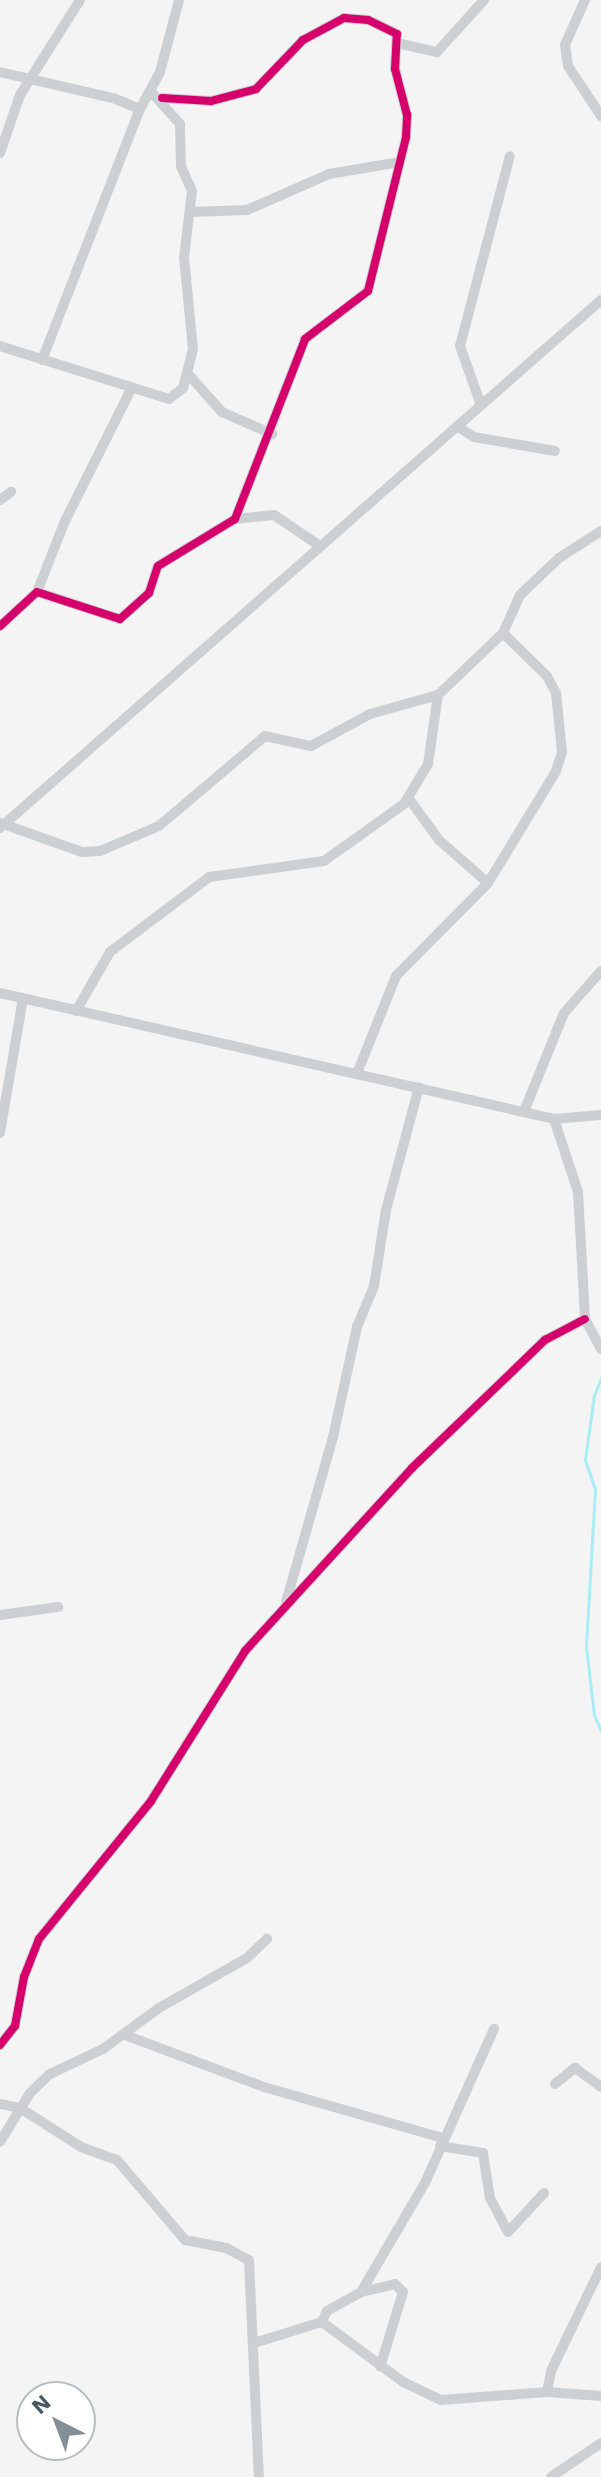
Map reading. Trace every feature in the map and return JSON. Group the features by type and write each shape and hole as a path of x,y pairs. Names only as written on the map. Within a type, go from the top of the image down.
{"street":[{"path":"0,153 28,79 80,0"},
{"path":"42,360 140,109 152,93 179,0"},
{"path":"397,43 437,52 484,0"},
{"path":"585,0 565,45 568,66 601,116"},
{"path":"152,93 162,98 211,101 256,89 303,40 344,18 385,27 398,35 395,69 407,115 400,162 368,291 306,337 272,434 235,519"},
{"path":"0,72 140,109"},
{"path":"0,346 131,389 169,399 177,396 189,375 192,323 184,258 192,191 181,166 181,128 162,98"},
{"path":"481,405 460,346 510,156"},
{"path":"190,212 247,210 329,174 400,162"},
{"path":"1,826 601,300"},
{"path":"189,375 222,412 272,434"},
{"path":"0,626 37,592 65,521 131,389"},
{"path":"457,426 474,437 555,451"},
{"path":"0,500 11,492"},
{"path":"37,592 117,620 149,593 158,566 235,519 274,515 320,546"},
{"path":"1,826 82,852 111,848 174,815 265,736 311,746 370,714 397,711 438,695 503,633 520,595 559,558 601,531"},
{"path":"358,1071 396,976 488,883 556,771 562,752 556,693 547,676 503,633"},
{"path":"76,1011 110,952 209,877 324,861 409,799 428,764 438,695"},
{"path":"409,799 439,840 488,883"},
{"path":"525,1109 564,1013 601,971"},
{"path":"0,993 358,1071 525,1109 554,1119 601,1115"},
{"path":"0,1133 23,999"},
{"path":"286,1604 357,1327 374,1286 386,1210 419,1087"},
{"path":"554,1119 578,1192 585,1319 601,1349"},
{"path":"0,2045 15,2026 24,1977 39,1939 151,1801 245,1651 443,1438 545,1340 585,1319"},
{"path":"0,1615 58,1607"},
{"path":"0,2142 20,2108 50,2074 125,2035 159,2008 247,1958 267,1939"},
{"path":"361,2292 408,2215 494,2029"},
{"path":"125,2035 264,2087 483,2153 490,2198 508,2232 544,2193"},
{"path":"555,2084 575,2068 601,2087"},
{"path":"0,2104 20,2108 81,2147 117,2160 185,2240 226,2248 249,2260 248,2315 254,2343 250,2352 259,2477"},
{"path":"547,2392 551,2371 601,2267"},
{"path":"254,2343 322,2322 327,2311 361,2292 395,2284 403,2292 380,2367"},
{"path":"322,2322 380,2367 441,2400 547,2392 601,2396"},
{"path":"551,2477 601,2443"}],"waterway":[{"path":"601,1378 594,1395 585,1460 595,1489 586,1647 594,1715 601,1731"}],"cycle path":[{"path":"0,626 37,592 120,619 149,593 158,566 235,519 305,339 368,291 406,137 407,115 395,69 397,34 368,20 344,18 303,40 256,89 211,101 162,98"},
{"path":"0,2045 15,2026 24,1977 39,1939 151,1801 245,1651 412,1468 545,1340 585,1319"}]}
